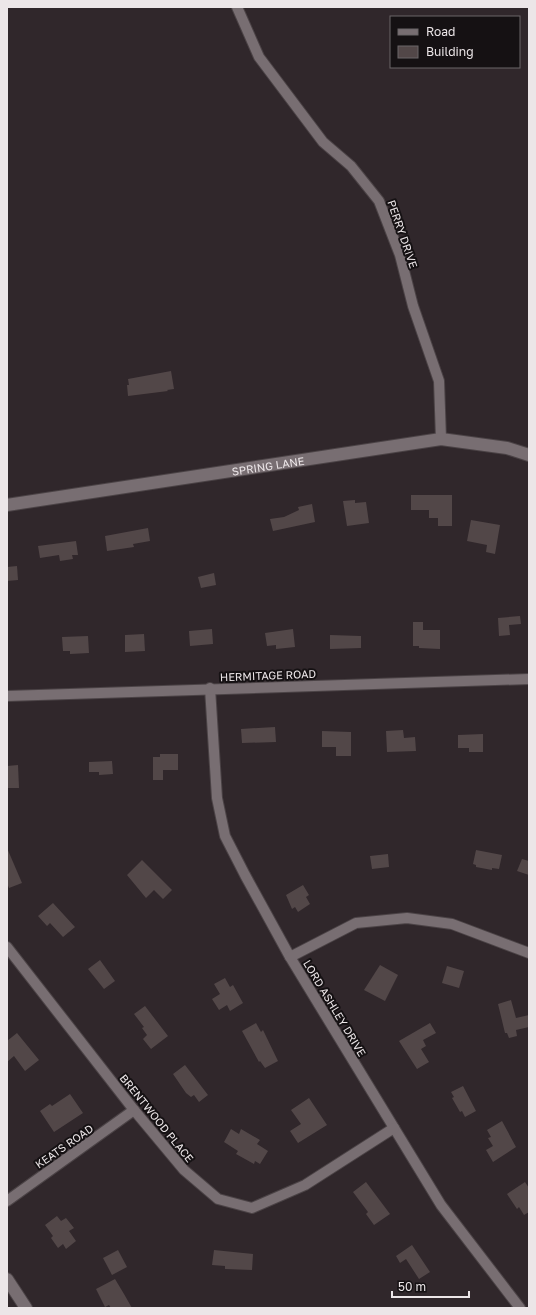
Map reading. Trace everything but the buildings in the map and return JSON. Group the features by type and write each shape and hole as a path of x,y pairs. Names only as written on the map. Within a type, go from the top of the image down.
{"street":[{"name":"PERRY DRIVE","path":"237,7 259,57 323,142 351,166 379,201 400,255 413,306 439,382 441,439"},
{"name":"SPRING LANE","path":"7,505 441,439 507,448 529,455"},
{"name":"HERMITAGE ROAD","path":"7,696 210,688 529,679"},
{"name":"LORD ASHLEY DRIVE","path":"210,688 218,798 225,836 290,957 440,1205 520,1308"},
{"path":"290,957 356,923 407,918 452,924 529,953"},
{"name":"BRENTWOOD PLACE","path":"7,947 134,1110 184,1170 218,1199 252,1208 305,1186 394,1128"},
{"name":"KEATS ROAD","path":"7,1200 134,1110"},
{"path":"7,1280 26,1308"}]}
